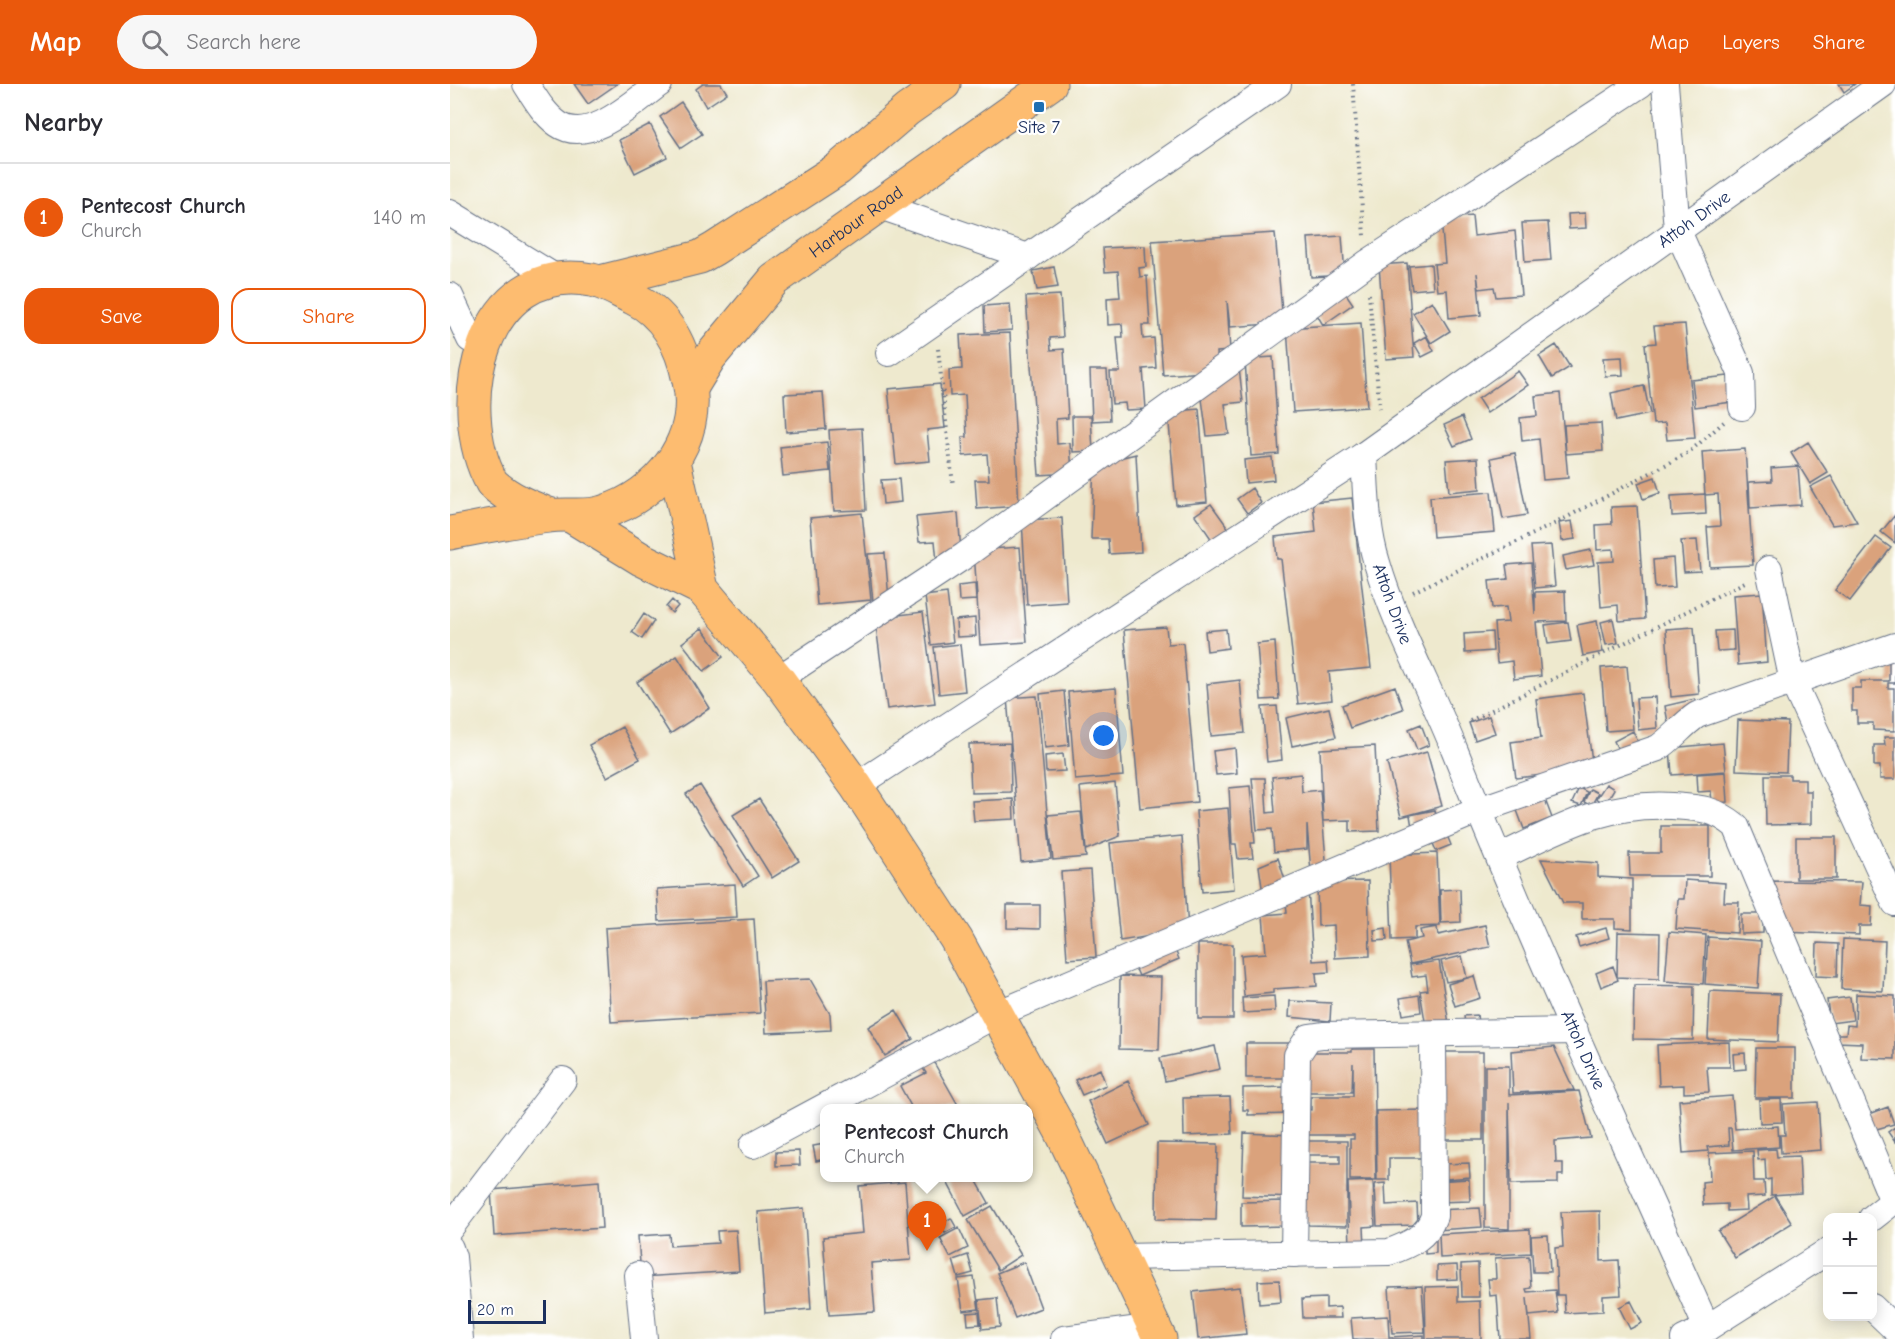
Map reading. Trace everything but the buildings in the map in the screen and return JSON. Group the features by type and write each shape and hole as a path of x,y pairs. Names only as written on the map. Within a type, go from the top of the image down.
{"main road":[{"name":"Harbour Road","path":"561,516 518,503 491,483 470,456 458,424 453,397 460,364 470,339 503,302 531,286 558,279 600,282 707,253 838,169 908,110 944,84"},
{"name":"Harbour Road","path":"691,388 710,357 774,280 1050,84"},
{"name":"Harbour Road","path":"450,532 561,516 601,513 630,502 654,484 674,461 691,414 691,388 684,357 670,329 648,305 600,282"},
{"path":"674,461 702,589"},
{"path":"561,516 702,589 778,679 856,786 956,939 1060,1129 1157,1333"}],"street":[{"path":"526,84 544,111 559,125 576,130 597,128 659,84"},
{"path":"889,353 1278,84"},
{"path":"778,679 964,556 1366,264 1641,84"},
{"path":"1665,84 1677,229 1741,374 1742,407"},
{"name":"Attoh Drive","path":"1707,1328 1575,1031 1479,810 1448,732 1409,652 1376,561 1366,508 1364,455 1677,229 1883,84"},
{"path":"880,206 1028,257"},
{"path":"450,213 558,279"},
{"path":"450,296 470,339"},
{"path":"856,786 1364,455"},
{"path":"1769,569 1793,682 1895,903"},
{"path":"829,1104 997,1014 1479,810 1658,748 1674,738 1684,724 1697,715 1895,646"},
{"path":"1500,858 1600,812 1642,804 1705,808 1720,813 1736,826 1894,1200 1877,1214"},
{"path":"1294,1254 1297,1055 1302,1044 1309,1037 1575,1031"},
{"path":"1122,1257 1389,1252 1408,1245 1431,1226 1434,1216 1433,1035"},
{"path":"450,1228 564,1080"},
{"path":"753,1145 820,1109"},
{"path":"450,1248 453,1257 460,1339"},
{"path":"1684,1339 1707,1328 1823,1258"},
{"path":"638,1275 644,1339"},
{"path":"1877,1312 1895,1329"},
{"path":"1064,1339 1157,1333"}],"path":[{"path":"935,321 953,485"},
{"path":"1391,603 1556,523 1688,453 1742,407"},
{"path":"1448,732 1769,569"}],"place":[{"name":"Site 7","path":"1039,107"},
{"name":"Pentecost Church","path":"927,1251"}]}
